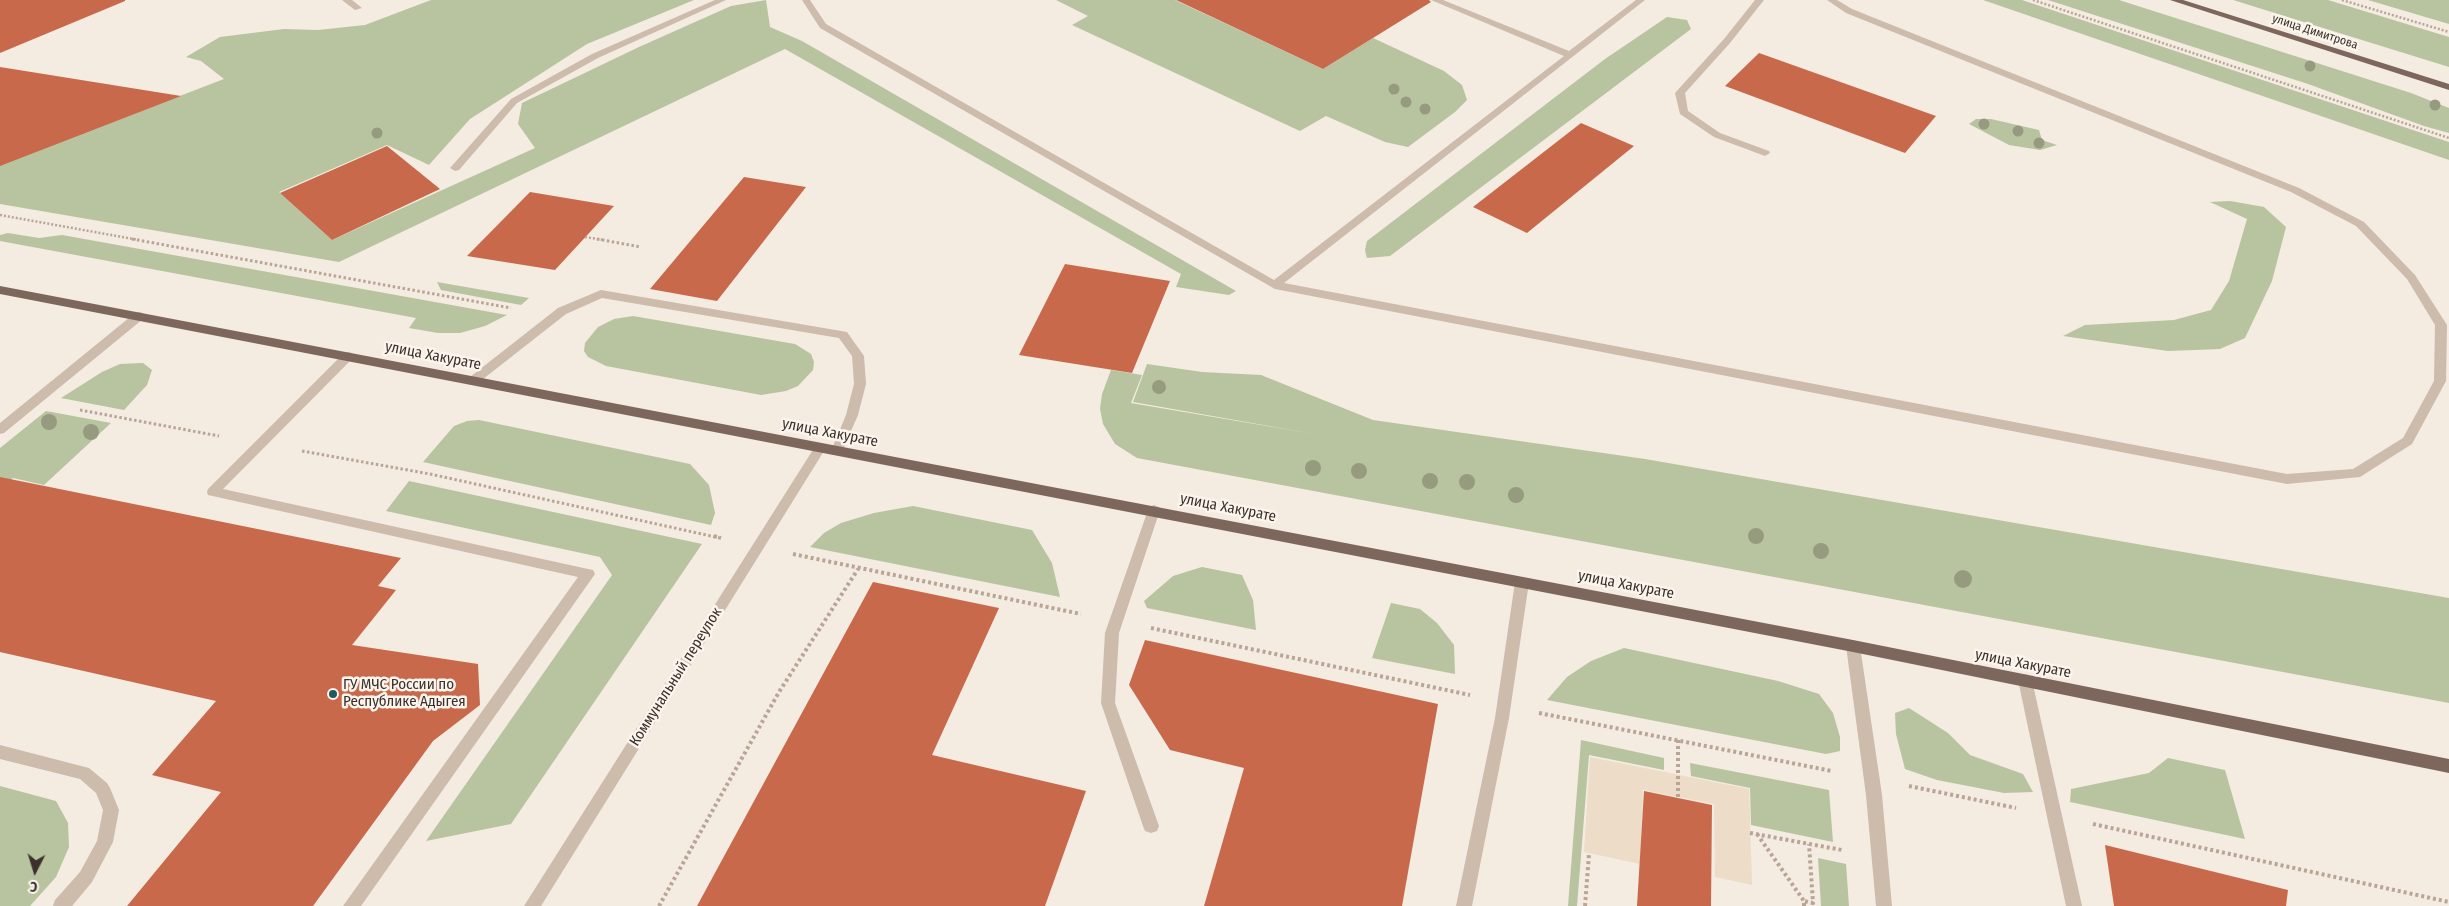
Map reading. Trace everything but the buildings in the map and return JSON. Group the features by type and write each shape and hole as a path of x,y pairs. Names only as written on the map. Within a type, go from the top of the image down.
{"main road":[{"name":"улица Димитрова","path":"2174,0 2449,87"},
{"name":"улица Хакурате","path":"0,290 820,448 1154,510 2025,680 2449,766"}],"street":[{"path":"346,0 358,8"},
{"path":"455,168 514,101 595,56 722,0"},
{"path":"806,0 823,26 1275,285 2287,478 2356,474 2408,441 2440,381 2441,325 2411,277 2360,224 2296,190 1850,10 1831,0"},
{"path":"1275,285 1641,0"},
{"path":"1760,0 1727,41 1680,93 1683,112 1717,135 1765,153"},
{"path":"1439,1 1570,55"},
{"path":"474,380 562,311 602,294 843,335 858,356 860,384 852,415 837,451"},
{"path":"0,430 139,316"},
{"path":"348,356 213,492 588,574 351,906"},
{"name":"Коммунальный переулок","path":"532,906 820,448"},
{"path":"1151,826 1108,703 1112,633 1154,510"},
{"path":"1464,906 1505,704 1522,582"},
{"path":"1853,646 1871,778 1884,906"},
{"path":"2025,680 2074,906"},
{"path":"0,752 84,773 102,788 111,810 106,842 86,877 61,906"}],"path":[{"path":"2033,0 2449,138"},
{"path":"2342,0 2449,32"},
{"path":"0,215 516,308"},
{"path":"585,237 641,247"},
{"path":"35,401 430,474 859,568 1424,684 1505,704 1678,740 2054,816 2449,902"},
{"path":"659,906 778,692 859,568"},
{"path":"1678,740 1678,798"},
{"path":"1750,834 1879,857"},
{"path":"1757,834 1804,904 1813,903 1809,844"},
{"path":"1585,906 1589,854"}],"green space":[{"path":"431,0 694,0 587,44 470,119 429,165 387,145 279,192 332,240 535,148 518,124 522,103 639,47 731,6 766,0 770,27 802,41 1236,291 1229,295 1176,287 1181,274 785,49 339,262 0,204 0,165 224,79 201,61 186,57 220,37 284,29 318,30 365,25"},
{"path":"1056,0 1175,0 1323,69 1373,38 1444,71 1462,85 1467,100 1455,112 1408,147 1385,142 1326,116 1300,131 1072,25 1088,16"},
{"path":"1983,0 2022,0 2449,142 2449,160"},
{"path":"2048,0 2119,0 2411,93 2449,108 2449,133 2424,126 2308,84"},
{"path":"2233,0 2328,0 2449,37 2449,67"},
{"path":"2368,0 2449,0 2449,24"},
{"path":"1667,17 1687,20 1691,29 1390,256 1367,258 1365,250 1367,241 1605,59"},
{"path":"1976,119 1991,119 2039,130 2042,140 2057,145 2040,150 2009,145 1969,124"},
{"path":"2230,201 2264,207 2286,227 2272,281 2245,338 2220,349 2168,351 2063,336 2085,325 2174,320 2211,310 2229,281 2247,219 2210,202"},
{"path":"8,233 39,238 62,235 507,315 485,326 460,333 438,333 409,328 416,318 0,241 0,235"},
{"path":"437,282 529,298 521,305 441,290"},
{"path":"633,316 795,344 811,354 814,362 813,370 798,386 786,391 761,395 606,366 588,357 584,351 585,343 598,327 614,319"},
{"path":"143,363 152,370 147,385 124,410 61,398 102,372 120,364"},
{"path":"1147,364 1202,372 1261,375 1373,420 1645,459 2449,598 2449,703 1137,458 1115,444 1103,424 1100,409 1102,394 1111,370 1142,375 1131,403 1314,434 1133,402"},
{"path":"46,411 111,423 44,485 13,478 0,490 0,448"},
{"path":"479,420 690,464 709,485 715,513 711,525 423,462 454,426 467,421"},
{"path":"409,481 702,544 511,824 426,841 612,575 600,557 386,511"},
{"path":"913,506 1032,530 1052,563 1060,597 810,547 824,533 841,523 874,513"},
{"path":"1202,567 1242,575 1253,600 1256,630 1147,608 1144,601 1173,576"},
{"path":"1391,603 1420,609 1437,623 1454,645 1455,674 1372,658"},
{"path":"1624,648 1778,681 1819,694 1833,713 1840,737 1840,751 1826,754 1547,700 1567,677 1591,661"},
{"path":"1909,708 1948,733 1970,755 2023,774 2033,792 2004,793 1937,780 1905,769 1896,734 1895,713"},
{"path":"1581,740 1664,758 1664,770 1589,755 1577,906 1568,906"},
{"path":"2168,758 2225,770 2245,839 2070,802 2071,789 2149,773"},
{"path":"1690,763 1829,790 1833,842 1751,825 1750,788 1691,776"},
{"path":"0,786 56,801 68,823 69,847 56,877 30,906 0,906"},
{"path":"1818,858 1846,864 1849,906 1821,906"}],"shaded area":[{"path":"1590,757 1749,789 1752,885 1715,877 1714,804 1643,790 1640,864 1584,852"}],"place":[{"name":"ГУ МЧС России по Республике Адыгея","path":"333,694"}]}
